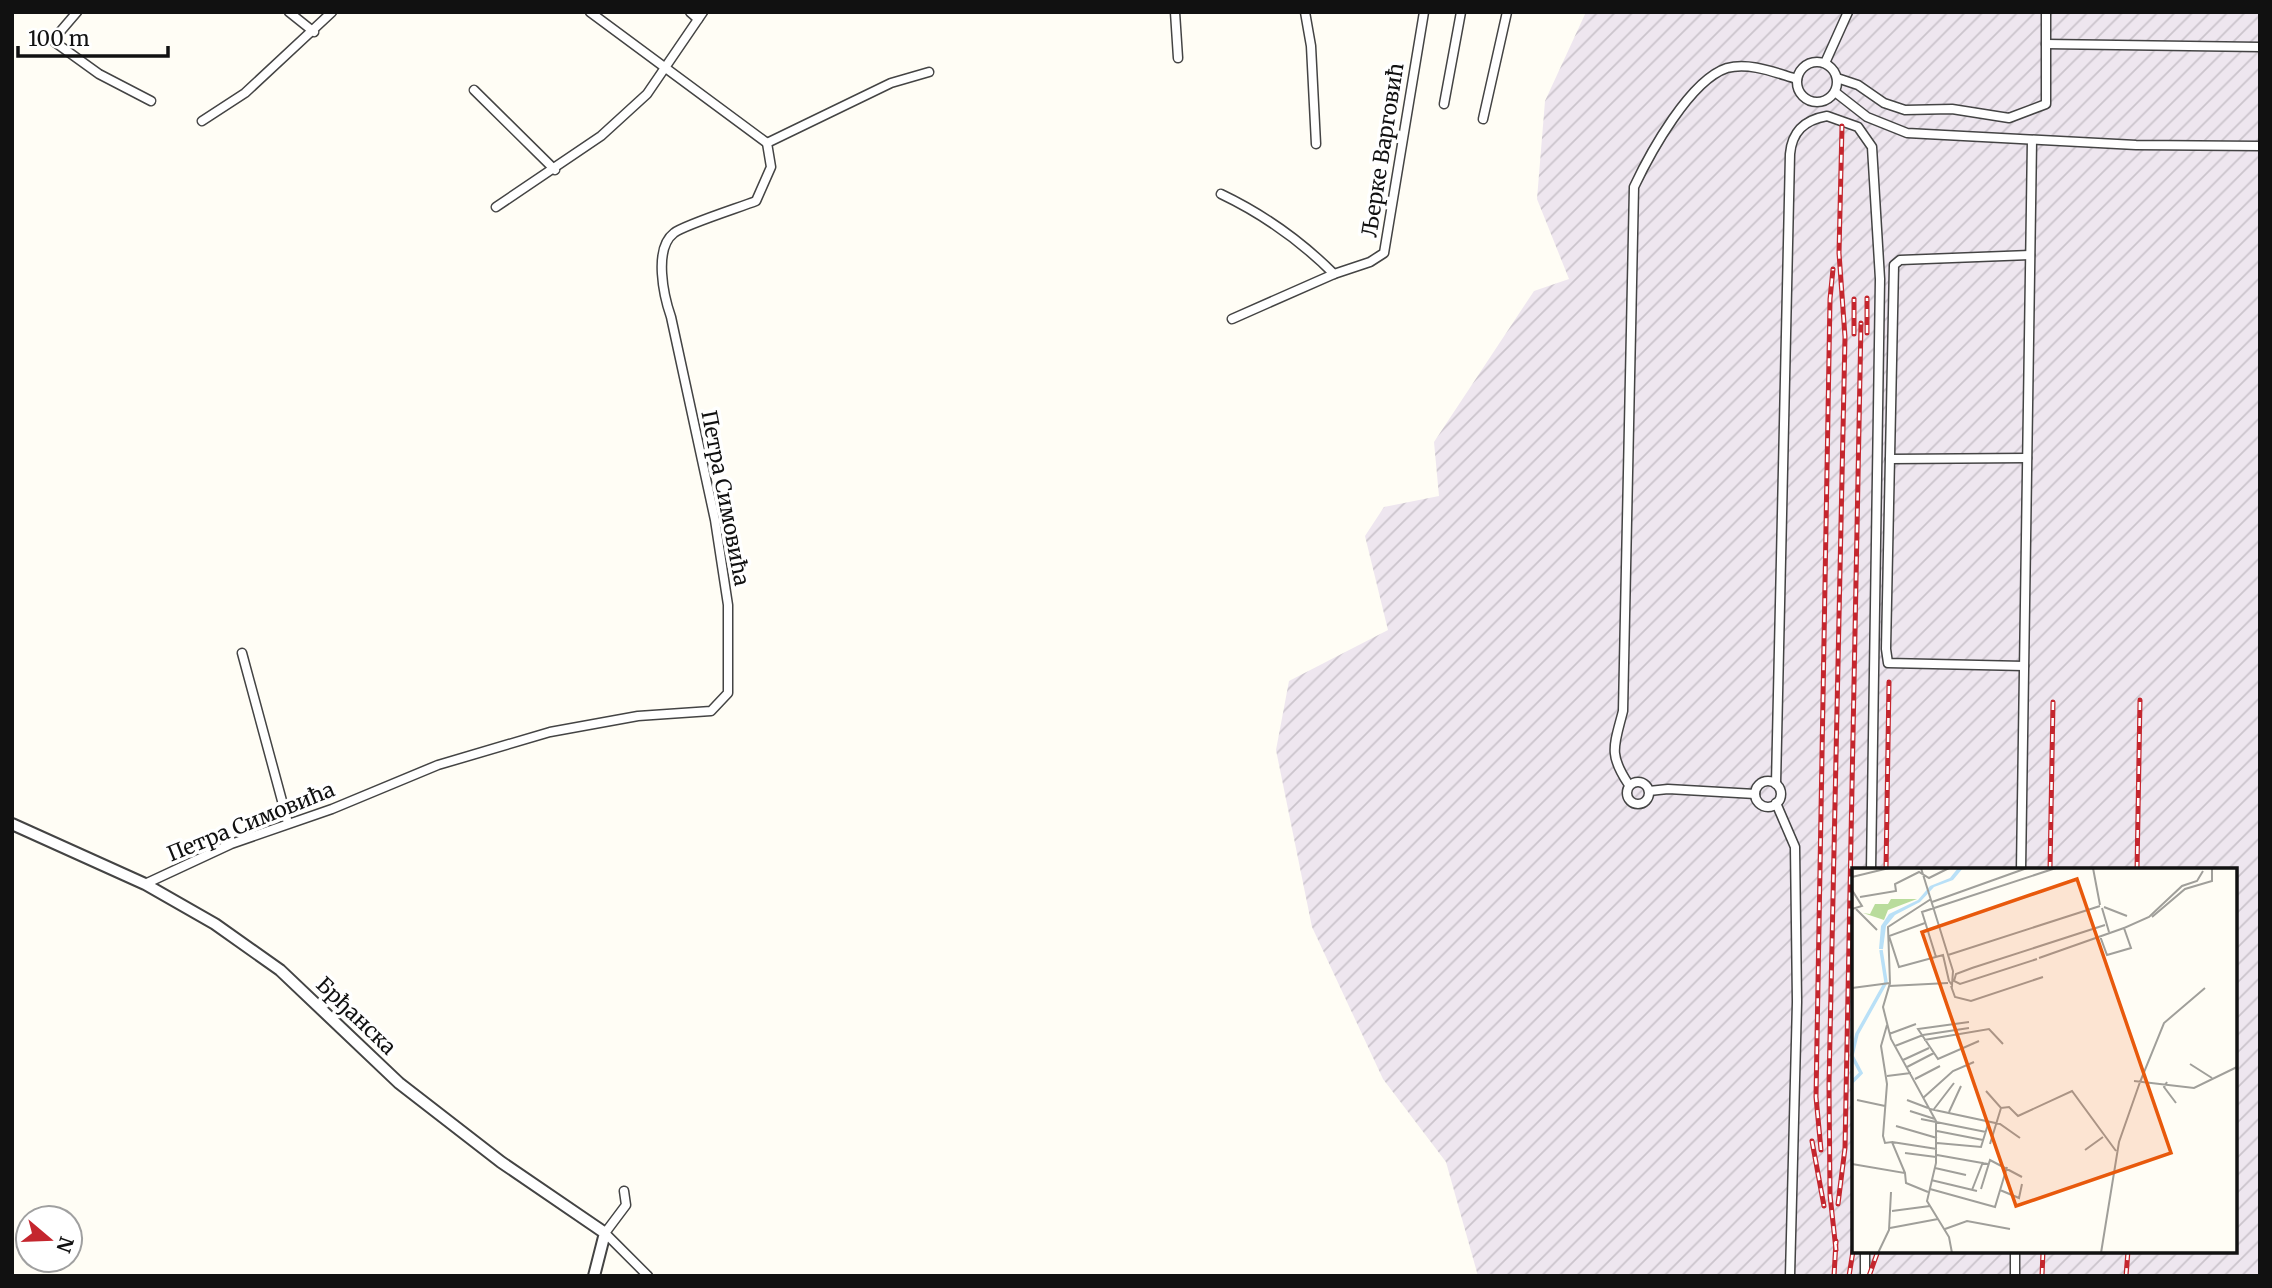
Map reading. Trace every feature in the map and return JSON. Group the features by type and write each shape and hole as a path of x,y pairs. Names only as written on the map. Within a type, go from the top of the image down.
{"street":[{"path":"77,12 53,40 99,74 151,101"},
{"path":"289,12 314,32"},
{"path":"202,121 245,93 314,32 332,12"},
{"path":"590,12 767,143 891,83 929,72"},
{"path":"496,207 555,170 601,136 638,103 701,15 690,12"},
{"path":"1175,12 1178,58"},
{"path":"1306,12 1311,46 1316,144"},
{"name":"Љерке Варговић","path":"1232,318 1334,274 1370,262 1384,253 1424,12"},
{"path":"1444,104 1461,12"},
{"path":"1483,119 1507,12"},
{"path":"1825,63 1848,12"},
{"path":"1825,63 1837,78 1858,85 1884,103 1905,110 1952,109 2009,118 2046,104 2046,12"},
{"path":"2046,44 2260,47"},
{"path":"1825,63 1804,66 1797,79 1799,91 1814,103 1826,101 1835,92 1837,78"},
{"path":"1649,791 1645,801 1635,803 1627,796 1629,785 1615,764 1613,752 1623,712 1633,187 1677,115 1702,83 1727,68 1753,67 1797,79"},
{"path":"474,90 555,170"},
{"path":"1835,92 1867,117 1907,133 2136,145 2260,146"},
{"path":"1776,784 1764,781 1757,786 1757,802 1764,806 1776,803 1780,796 1776,784 1789,164 1795,133 1809,122 1827,116 1858,127 1872,148 1880,279 1871,868"},
{"path":"2021,868 2032,140"},
{"name":"Петра Симовића","path":"145,884 231,844 332,809 451,761 550,732 638,716 711,711 728,693 728,605 715,520 671,317 661,287 665,246 674,233 757,201 771,167 767,143"},
{"path":"1222,194 1260,213 1303,243 1334,274"},
{"path":"2024,666 1888,663 1886,649 1894,265 1900,260 2030,255"},
{"path":"1890,459 2027,458"},
{"path":"242,653 288,823"},
{"path":"1629,785 1639,782 1649,791 1668,789 1755,794"},
{"path":"1776,803 1795,847 1797,1002 1790,1276"},
{"name":"Брђанска","path":"12,824 145,884 215,924 280,970 399,1083 501,1162 605,1233 648,1276"},
{"path":"594,1276 605,1233 626,1205 624,1191"},
{"path":"1865,1253 1865,1276"},
{"path":"2015,1253 2015,1276"}],"shaded area":[{"path":"1586,12 2260,12 2260,1276 1478,1276 1446,1162 1383,1079 1312,927 1276,750 1289,681 1388,630 1365,536 1384,507 1439,496 1434,442 1534,291 1569,279 1537,199 1545,101"}],"railway":[{"path":"1836,1250 1830,1195 1829,1084 1845,337 1839,253 1842,126"},
{"path":"1821,1150 1816,1097 1830,299 1833,269"},
{"path":"1867,298 1867,333"},
{"path":"1854,299 1854,334"},
{"path":"1838,1204 1845,1148 1861,323"},
{"path":"1886,868 1889,682"},
{"path":"2137,868 2140,700"},
{"path":"2050,868 2053,702"},
{"path":"1812,1141 1824,1206"},
{"path":"1834,1276 1836,1241"},
{"path":"1849,1276 1853,1253"},
{"path":"1869,1276 1877,1253"},
{"path":"2042,1276 2043,1253"},
{"path":"2126,1276 2128,1253"}]}
